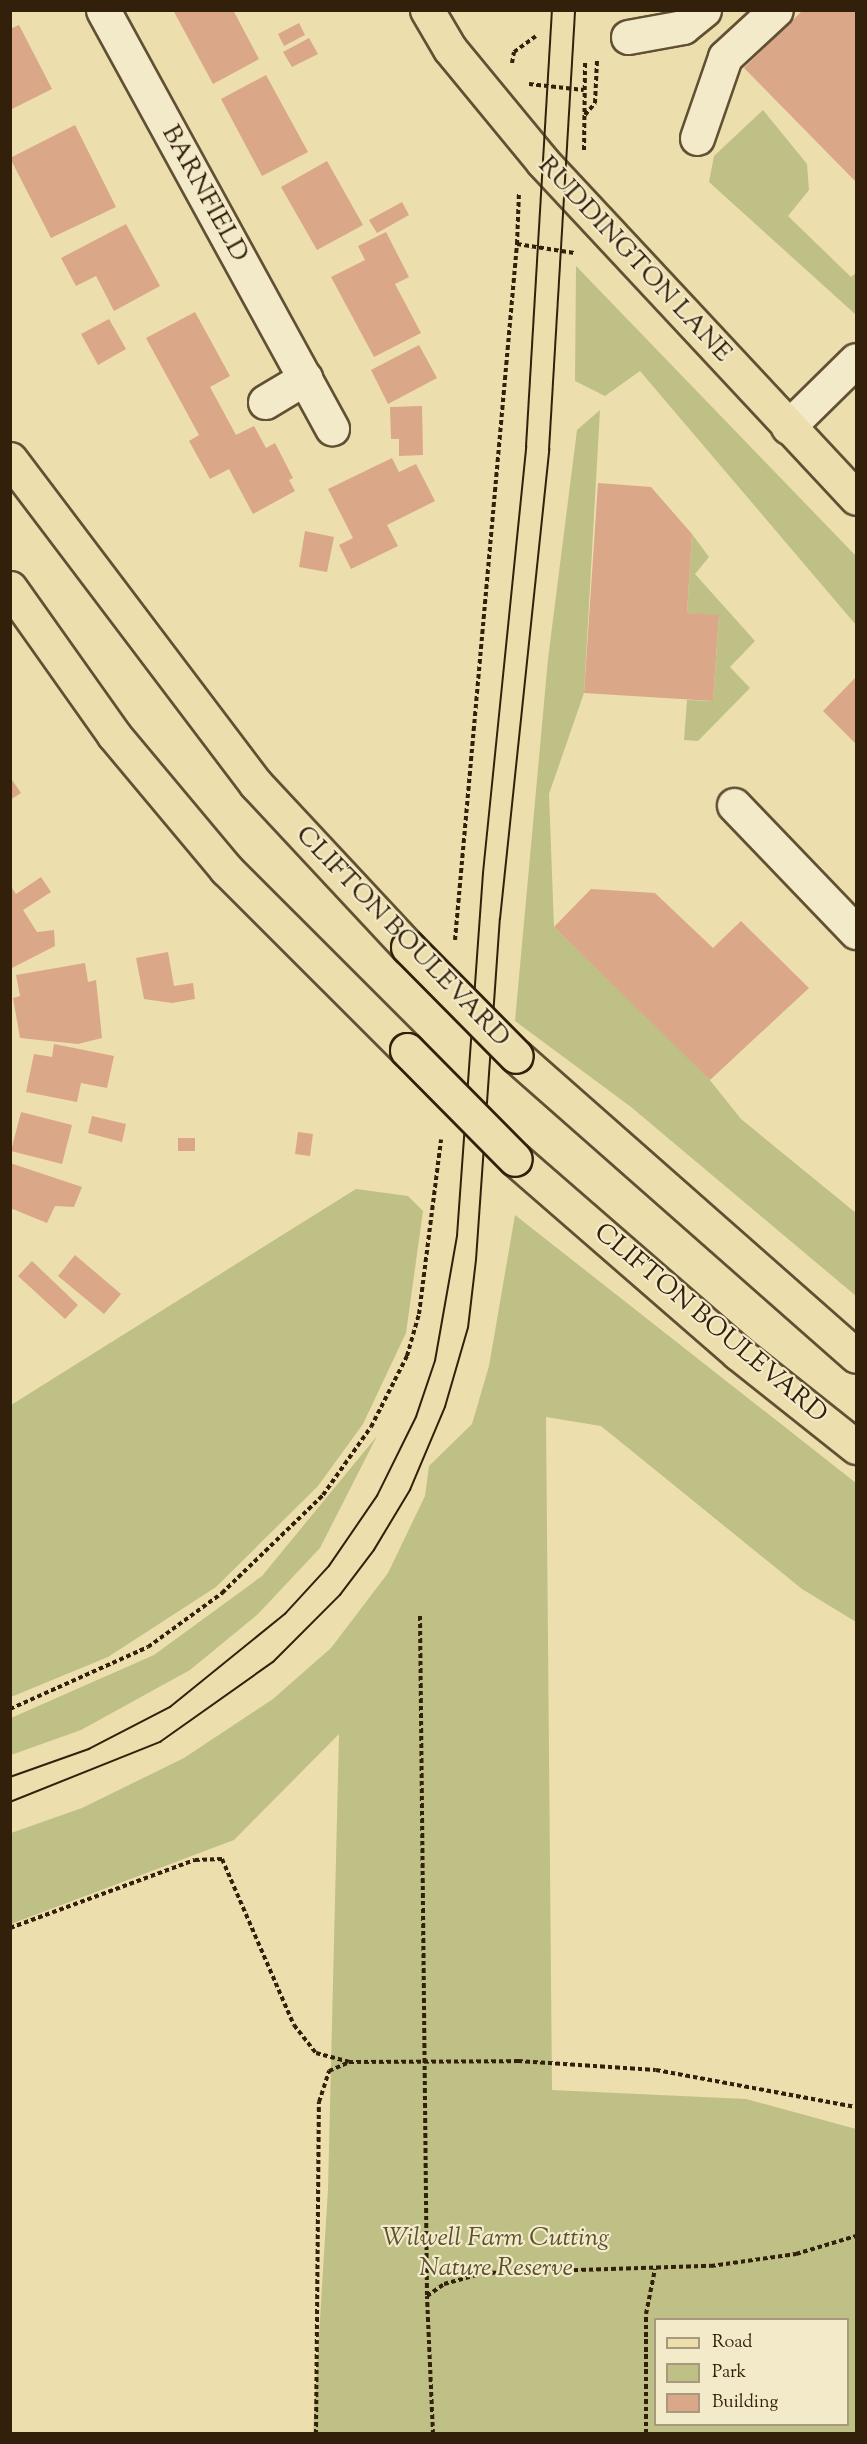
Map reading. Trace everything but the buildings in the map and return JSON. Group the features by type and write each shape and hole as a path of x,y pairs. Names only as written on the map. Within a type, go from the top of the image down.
{"main road":[{"name":"RUDDINGTON LANE","path":"427,10 450,49 543,162 856,498"},
{"name":"CLIFTON BOULEVARD","path":"10,459 256,784 408,947 516,1056 856,1356"},
{"name":"CLIFTON BOULEVARD","path":"10,588 114,735 226,869 515,1159 738,1353 856,1447"}],"street":[{"name":"BARNFIELD","path":"103,10 332,428"},
{"path":"628,37 683,27 704,10"},
{"path":"697,138 725,57 776,10"},
{"path":"788,427 856,360"},
{"path":"265,402 305,378"},
{"path":"734,805 856,932"}],"path":[{"path":"510,72 514,52 536,36"},
{"path":"585,62 584,115 595,103 597,57"},
{"path":"518,83 585,90"},
{"path":"460,873 517,244 561,247 578,255"},
{"path":"10,1709 148,1647 222,1593 323,1495 371,1428 407,1356 419,1314 441,1149"},
{"path":"420,1616 427,2296 433,2433"},
{"path":"10,1928 195,1860 222,1859 294,2025 316,2053 349,2061 518,2061 656,2070 856,2107"},
{"path":"316,2433 319,2102 329,2071 349,2061"},
{"path":"427,2296 444,2284 484,2273 656,2269 796,2254 856,2236"},
{"path":"646,2433 646,2314 656,2269"}],"green space":[{"path":"763,110 807,164 809,190 788,216 851,277 856,273 855,314 709,182 714,156"},
{"path":"576,266 856,556 856,625 640,371 605,396 575,381"},
{"path":"600,410 584,693 549,794 554,927 705,1074 741,1119 856,1213 856,1296 631,1107 515,1021 548,659 577,430"},
{"path":"692,534 709,557 695,574 755,641 730,667 750,688 698,741 684,740 687,700 713,701 719,616 687,613"},
{"path":"356,1189 408,1196 423,1211 406,1333 363,1424 318,1486 216,1587 108,1657 11,1697 11,1405"},
{"name":"Wilwell Farm Cutting Nature Reserve","path":"515,1215 856,1483 856,1622 802,1589 601,1426 546,1417 552,2090 746,2099 856,2129 856,2433 313,2433 328,2189 339,1734 234,1840 11,1924 11,1833 82,1808 184,1758 273,1699 331,1648 388,1573 425,1496 429,1466 472,1424 489,1366"},
{"path":"377,1436 320,1548 258,1614 190,1670 81,1730 11,1755 11,1718 154,1655 262,1576"}],"tram line":[{"path":"10,1777 89,1749 170,1707 285,1614 329,1566 377,1496 416,1417 435,1361 457,1236 483,873 526,447 552,10"},
{"path":"10,1802 160,1742 273,1662 340,1595 374,1550 410,1490 445,1407 468,1328 476,1260 500,919 549,450 575,10"}]}
